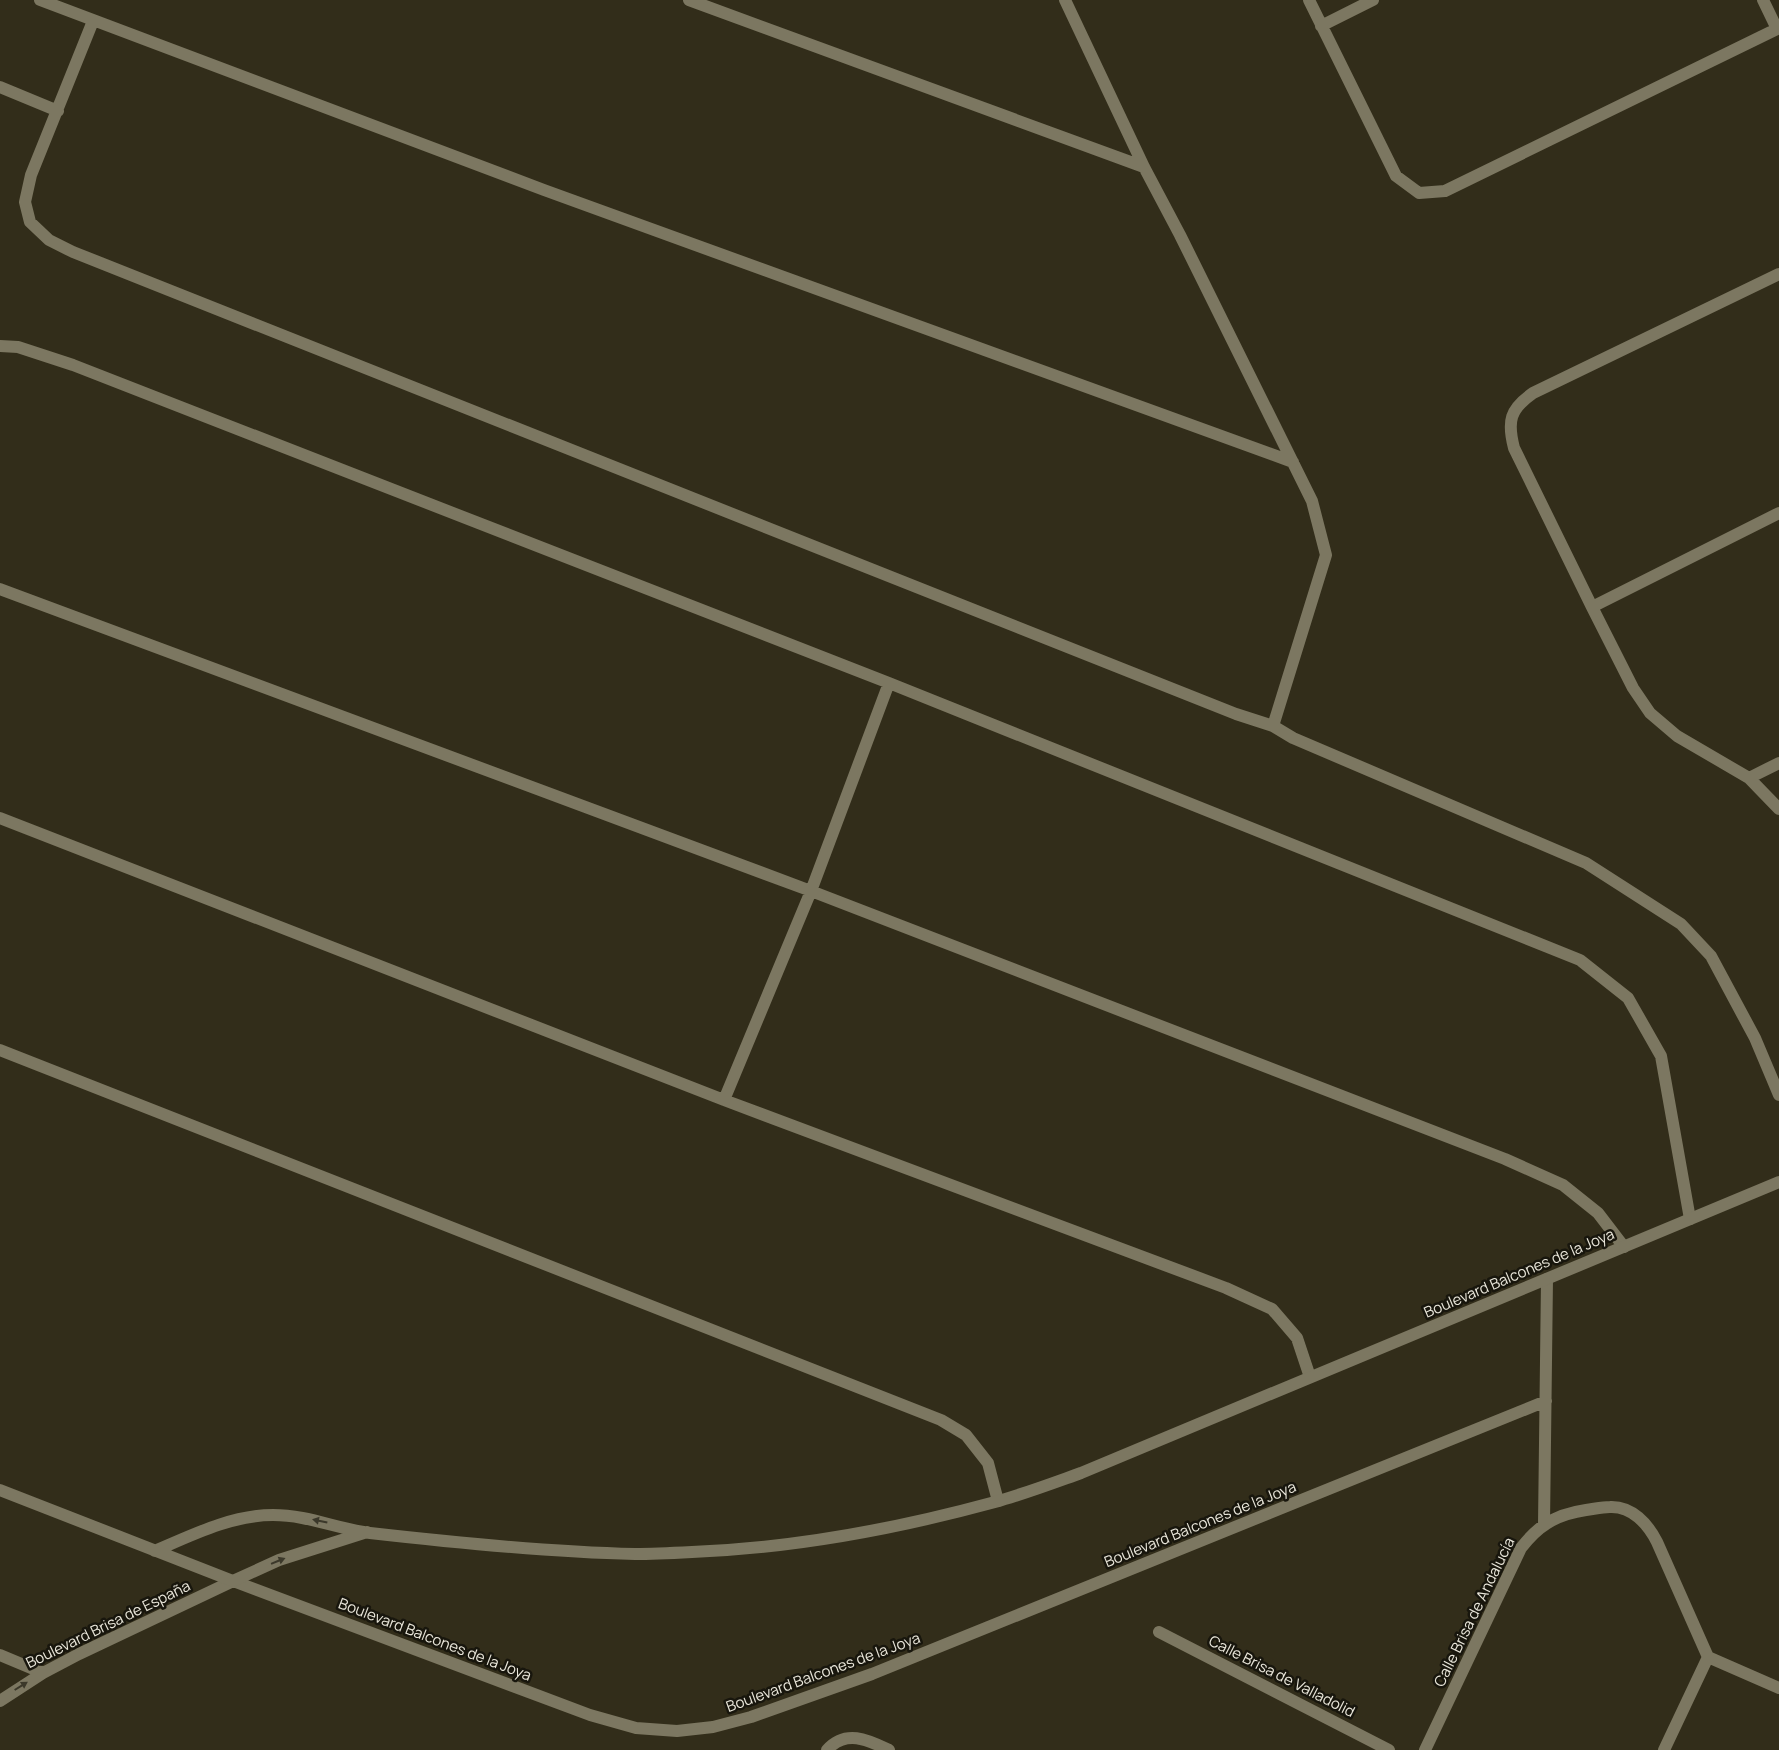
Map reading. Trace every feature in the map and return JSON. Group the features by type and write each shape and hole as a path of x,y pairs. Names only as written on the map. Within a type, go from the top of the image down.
{"street":[{"path":"40,0 553,194 1293,462"},
{"path":"689,0 1144,167"},
{"path":"1065,0 1144,167 1180,235 1312,501 1326,554 1273,726"},
{"path":"1309,0 1396,176 1419,193 1445,191 1778,29 1763,0"},
{"path":"1322,26 1373,0"},
{"path":"93,21 31,175 25,202 30,222 49,240 1236,714 1273,726 1301,742 1586,863 1681,924 1710,956 1755,1038 1779,1095"},
{"path":"0,87 58,111"},
{"path":"1779,274 1534,393 1520,402 1512,416 1509,430 1514,448 1592,607 1633,688 1650,713 1677,736 1749,778 1779,809"},
{"path":"0,346 18,347 73,365 888,683 1580,960 1628,998 1662,1056 1690,1219"},
{"path":"1592,607 1779,513"},
{"path":"0,589 811,891 1505,1159 1563,1184 1598,1213 1624,1247"},
{"path":"724,1100 811,891 888,683"},
{"path":"1749,778 1779,762"},
{"path":"0,818 724,1100 1226,1288 1272,1309 1297,1338 1310,1378"},
{"path":"0,1050 941,1420 966,1435 988,1463 998,1501"},
{"name":"Boulevard Balcones de la Joya","path":"155,1551 199,1532 236,1520 272,1515 316,1519 367,1532 549,1551 638,1554 718,1551 822,1540 906,1525 998,1501 1081,1473 1779,1182"},
{"path":"1544,1524 1547,1279"},
{"name":"Boulevard Balcones de la Joya","path":"233,1581 590,1715 636,1728 677,1731 713,1727 751,1717 872,1674 1546,1401"},
{"path":"0,1490 233,1581"},
{"name":"Calle Brisa de Andalucía","path":"1425,1750 1521,1548 1544,1524 1559,1516 1572,1512 1610,1507 1634,1514 1644,1522 1652,1532 1708,1657"},
{"name":"Boulevard Balcones de la Joya","path":"233,1581 279,1560 367,1532"},
{"name":"Boulevard Brisa de España","path":"0,1701 43,1673 233,1581"},
{"name":"Calle Brisa de Valladolid","path":"1159,1632 1389,1750"},
{"path":"0,1655 43,1673"},
{"path":"1664,1750 1708,1657 1779,1688"},
{"path":"827,1750 832,1744 842,1739 853,1737 866,1739 889,1750"}]}
